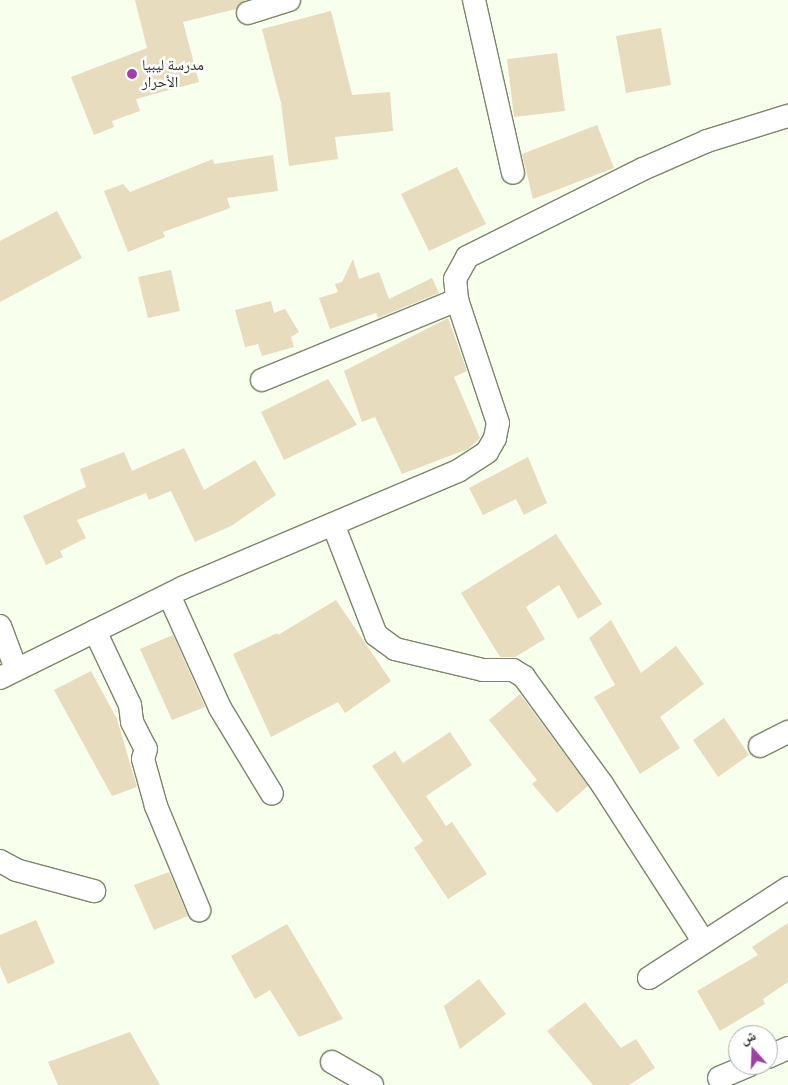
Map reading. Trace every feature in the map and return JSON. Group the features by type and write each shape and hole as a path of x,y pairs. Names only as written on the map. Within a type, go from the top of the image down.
{"street":[{"path":"248,13 289,0"},
{"path":"474,0 513,173"},
{"path":"0,626 8,674 169,595 458,471 487,452 495,438 498,422 491,395 457,300 455,279 468,257 643,169 707,141 788,116"},
{"path":"262,380 457,300"},
{"path":"333,524 380,640 395,649 483,670 513,670 524,677 602,784 704,942"},
{"path":"169,595 220,708 272,794"},
{"path":"95,631 130,705 132,722 146,749 143,759 156,806 199,910"},
{"path":"760,746 788,732"},
{"path":"0,860 16,870 94,891"},
{"path":"649,978 788,888"},
{"path":"332,1062 372,1085"},
{"path":"719,1078 728,1074"}],"building":[{"path":"135,0 246,0 236,9 183,22 199,82 136,99 140,111 112,121 114,127 94,135 71,77 147,48"},
{"path":"331,11 352,95 390,92 393,131 335,137 338,159 289,166 281,103 262,29"},
{"path":"661,28 671,85 626,93 616,36"},
{"path":"557,53 565,111 514,117 507,59"},
{"path":"597,125 614,168 533,199 522,154"},
{"path":"273,155 278,191 227,198 230,208 163,232 165,237 128,252 104,191 123,184 130,192 213,159 214,164"},
{"path":"457,167 486,224 429,251 401,194"},
{"path":"57,211 82,258 0,302 0,241"},
{"path":"353,259 359,279 379,272 389,299 432,278 439,293 378,318 376,313 330,329 319,298 338,292 335,284 342,282"},
{"path":"171,270 180,311 148,318 138,277"},
{"path":"271,301 274,313 285,309 299,332 291,337 294,347 262,356 258,344 245,347 235,310"},
{"path":"448,318 467,371 454,377 480,438 468,449 402,474 375,417 362,422 344,371"},
{"path":"328,379 357,425 284,460 261,412"},
{"path":"184,448 204,490 255,460 276,495 231,526 195,542 171,491 149,500 146,493 77,520 86,538 60,551 63,557 46,565 23,516 86,487 80,469 124,452 132,471"},
{"path":"528,457 547,503 524,515 516,499 483,515 469,488"},
{"path":"556,534 602,604 578,619 559,585 526,607 545,639 515,657 500,657 461,593"},
{"path":"336,600 391,681 345,713 338,702 271,737 233,654 277,633 278,635"},
{"path":"611,620 641,673 676,646 704,684 660,717 680,748 640,774 594,697 615,685 589,638"},
{"path":"173,635 205,707 172,720 140,649"},
{"path":"91,671 117,719 137,787 112,796 54,690"},
{"path":"520,694 588,786 557,813 532,784 537,780 489,720"},
{"path":"724,718 749,755 718,777 693,740"},
{"path":"450,732 472,765 426,796 446,826 452,822 487,874 448,899 414,848 423,841 372,766 395,751 403,763"},
{"path":"169,872 188,916 154,930 134,885"},
{"path":"36,920 55,963 8,984 0,966 0,935"},
{"path":"788,923 788,982 763,999 765,1004 720,1031 697,991 758,955 752,947"},
{"path":"287,924 343,1019 299,1037 270,990 255,999 231,956"},
{"path":"479,979 506,1014 460,1049 444,1006"},
{"path":"585,1002 621,1048 636,1039 655,1068 629,1085 593,1085 547,1031"},
{"path":"130,1032 160,1085 58,1085 48,1062"}],"place":[{"name":"مدرسة ليبيا الأحرار","path":"132,74"}]}
